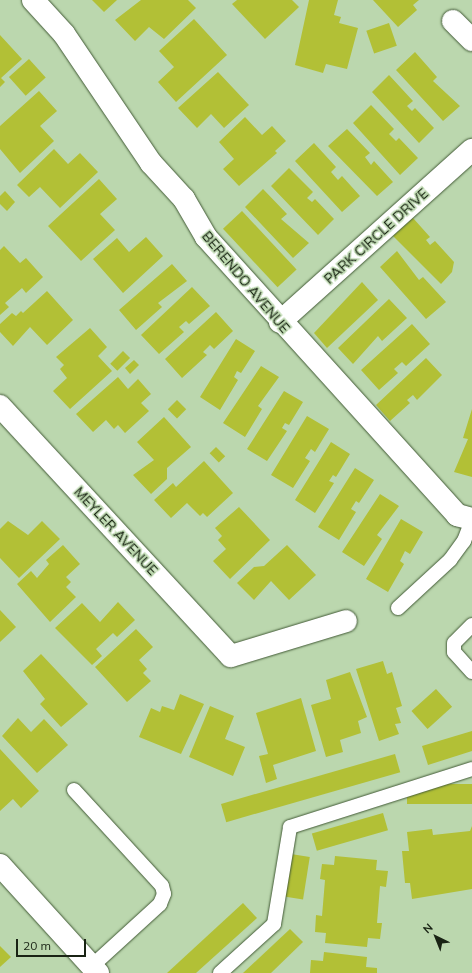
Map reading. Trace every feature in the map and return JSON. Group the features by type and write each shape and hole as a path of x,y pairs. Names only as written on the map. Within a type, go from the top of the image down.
{"street":[{"name":"BERENDO AVENUE","path":"33,0 64,34 151,163 184,199 206,237 280,322 457,515 472,520"},
{"path":"453,21 472,40"},
{"name":"PARK CIRCLE DRIVE","path":"280,322 472,150"},
{"name":"MEYLER AVENUE","path":"0,406 231,656 346,621"},
{"path":"0,865 95,970"}],"lane":[{"path":"398,608 450,560 464,541 472,520"},
{"path":"472,625 454,643 454,652 472,672"},
{"path":"220,973 274,924 290,827 472,769"},
{"path":"74,790 162,886 164,894 160,904 95,970"}],"building":[{"path":"92,0 117,0 104,12"},
{"path":"141,0 188,0 196,8 164,39 149,27 135,41 115,20"},
{"path":"237,0 292,0 299,7 265,39 232,4"},
{"path":"309,0 338,0 334,15 341,17 339,23 358,28 347,69 326,64 323,73 295,65"},
{"path":"373,0 419,0 413,5 417,10 398,27"},
{"path":"194,19 227,55 176,102 158,82 174,67 159,51"},
{"path":"389,23 397,46 374,54 366,31"},
{"path":"0,35 22,59 1,78 5,82 0,87"},
{"path":"415,52 437,77 433,81 460,106 443,121 396,70"},
{"path":"29,59 46,78 26,96 9,77"},
{"path":"218,72 249,105 224,128 211,114 197,128 178,108"},
{"path":"389,75 413,101 407,106 412,111 415,108 434,128 419,143 372,92"},
{"path":"39,91 57,111 40,126 54,141 20,173 0,149 0,126"},
{"path":"371,105 394,129 389,134 396,141 399,138 418,158 400,175 353,123"},
{"path":"245,117 262,135 272,126 286,141 275,151 277,153 239,186 223,169 234,159 219,142"},
{"path":"347,129 370,153 365,157 371,165 374,161 393,182 377,196 328,146"},
{"path":"314,143 336,167 331,172 338,180 342,176 360,196 342,212 295,161"},
{"path":"54,149 68,164 80,153 98,172 60,208 40,187 29,197 17,185"},
{"path":"289,168 313,192 307,198 312,202 315,199 334,219 318,235 271,186"},
{"path":"99,179 117,199 100,214 115,230 81,261 48,226"},
{"path":"263,189 287,214 281,219 309,243 293,258 245,207"},
{"path":"5,191 15,202 7,211 0,204 0,196"},
{"path":"242,211 297,270 278,287 223,229"},
{"path":"413,218 430,237 426,240 430,245 435,241 454,262 452,272 441,284 393,236"},
{"path":"146,237 163,256 123,293 93,259 117,238 129,252"},
{"path":"4,246 20,263 26,258 43,277 26,293 22,288 5,303 9,307 0,315 0,250"},
{"path":"397,251 419,280 423,277 446,302 426,319 380,267"},
{"path":"172,264 187,281 158,303 162,307 136,330 119,310"},
{"path":"362,282 378,300 327,348 314,333"},
{"path":"192,287 210,306 189,324 186,321 179,327 184,332 159,354 141,335"},
{"path":"47,291 73,320 47,345 30,327 13,346 0,332 0,324 12,313 16,316 21,311 23,313"},
{"path":"389,299 407,318 382,341 378,336 353,364 338,348"},
{"path":"216,312 233,331 214,349 210,345 203,352 207,355 182,378 165,359"},
{"path":"412,324 430,344 406,366 402,362 394,369 398,373 379,390 361,370"},
{"path":"90,328 107,347 98,356 112,371 70,409 53,391 67,378 60,369 64,365 56,357"},
{"path":"236,339 255,351 241,373 237,371 234,377 238,380 220,410 200,397"},
{"path":"123,351 130,358 117,371 110,364"},
{"path":"426,358 442,375 417,400 413,395 407,400 410,403 390,421 376,405"},
{"path":"134,360 139,365 130,374 125,368"},
{"path":"261,366 279,377 258,406 262,409 245,437 223,423"},
{"path":"118,377 128,389 138,379 151,394 141,403 149,411 125,433 118,425 114,429 106,420 93,432 76,414"},
{"path":"284,391 303,402 289,425 285,423 282,428 287,431 267,461 247,449"},
{"path":"177,400 186,409 177,418 168,409"},
{"path":"472,409 472,477 454,472 468,439 463,438"},
{"path":"307,416 329,429 315,452 311,449 305,458 310,461 293,488 271,475"},
{"path":"164,417 191,447 167,468 167,479 151,494 133,475 154,460 137,442"},
{"path":"331,442 350,454 336,477 333,475 329,481 334,483 315,513 295,500"},
{"path":"216,447 225,456 219,463 210,453"},
{"path":"204,461 233,493 207,517 203,513 200,516 187,503 171,518 154,500 173,483 176,487"},
{"path":"355,468 374,480 359,503 356,501 351,509 356,512 339,540 318,527"},
{"path":"380,494 399,506 377,535 382,539 364,566 342,552"},
{"path":"239,507 270,540 230,579 213,561 226,549 218,540 222,536 215,528"},
{"path":"401,519 423,532 410,554 405,551 400,561 404,564 388,592 366,579"},
{"path":"8,521 28,535 42,521 60,539 19,578 0,558 0,529"},
{"path":"63,545 80,564 66,577 71,582 66,587 76,597 50,622 17,584 31,571 37,578 49,564 46,560"},
{"path":"287,545 316,575 289,600 271,581 254,600 237,583 254,567 264,566"},
{"path":"118,602 135,620 117,637 113,633 96,649 102,656 92,665 55,628 82,603 100,622"},
{"path":"0,610 16,627 0,642"},
{"path":"136,629 153,647 139,660 147,669 143,673 151,681 127,702 95,667"},
{"path":"41,654 88,704 61,727 40,704 45,699 23,671"},
{"path":"383,661 387,674 392,672 402,706 396,708 401,723 395,724 399,734 379,741 356,669"},
{"path":"350,672 367,717 358,721 361,733 340,740 343,752 326,757 311,705 331,699 326,680"},
{"path":"436,689 452,707 428,729 411,711"},
{"path":"180,694 204,704 181,754 139,737 151,708 160,712 162,706 174,710"},
{"path":"301,698 316,751 273,765 277,779 266,783 259,756 268,754 256,713"},
{"path":"210,706 234,716 225,739 245,747 233,776 189,757"},
{"path":"18,718 31,732 44,719 68,745 37,773 2,736"},
{"path":"472,731 472,751 428,765 422,746"},
{"path":"0,749 39,791 21,808 13,799 0,811"},
{"path":"395,754 400,772 226,822 221,804"},
{"path":"407,784 472,784 472,804 407,804"},
{"path":"383,813 388,830 317,851 312,833"},
{"path":"472,826 472,889 412,899 410,883 405,883 402,851 409,851 407,832 432,829 433,835 470,831"},
{"path":"291,854 310,857 303,899 284,896"},
{"path":"335,856 377,860 376,870 388,871 386,887 380,886 377,923 382,923 380,939 368,938 367,947 325,943 326,933 315,932 316,915 322,916 325,880 320,879 322,864 334,865"},
{"path":"243,903 257,918 196,973 167,973"},
{"path":"290,929 303,942 271,973 243,973"},
{"path":"0,946 11,957 0,967"},
{"path":"324,952 367,957 366,967 377,968 377,973 310,973 311,960 323,961"}]}
